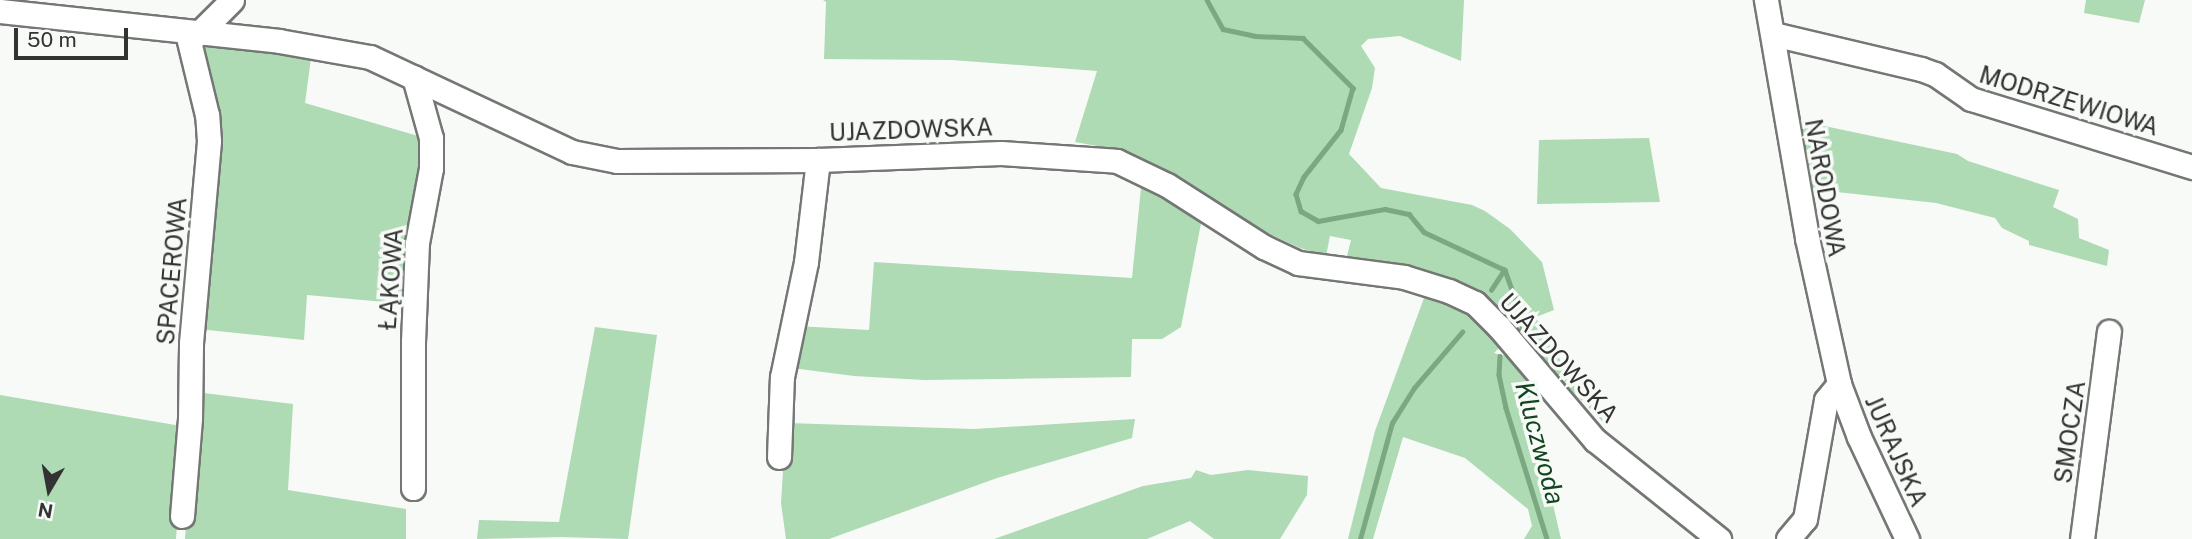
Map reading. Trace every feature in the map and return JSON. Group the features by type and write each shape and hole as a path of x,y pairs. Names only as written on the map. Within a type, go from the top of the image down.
{"street":[{"path":"192,33 232,0"},
{"name":"NARODOWA","path":"1766,0 1802,215 1839,384"},
{"name":"UJAZDOWSKA","path":"0,11 326,48 370,57 572,152 627,161 818,160 1001,153 1117,160 1167,185 1264,247 1298,263 1404,277 1449,291 1484,310 1594,440 1719,539"},
{"name":"SPACEROWA","path":"181,516 190,418 191,343 209,141 192,33"},
{"name":"MODRZEWIOWA","path":"1773,34 1921,69 1935,74 1971,99 2192,167"},
{"name":"ŁĄKOWA","path":"413,488 413,342 417,243 431,168 431,138 414,77"},
{"path":"779,457 782,377 806,262 818,160"},
{"name":"SMOCZA","path":"2082,539 2109,332"},
{"path":"1788,539 1805,519 1826,400 1839,384"},
{"name":"JURAJSKA","path":"1839,384 1859,437 1907,539"}],"green space":[{"path":"823,0 1464,0 1461,61 1400,36 1368,39 1361,46 1375,68 1372,88 1349,154 1381,188 1472,205 1485,211 1510,229 1542,262 1554,310 1536,317 1546,340 1609,428 1478,297 1411,265 1346,260 1351,240 1330,236 1326,256 1300,248 1265,232 1163,169 1119,150 1075,142 1097,71 952,60 824,59 826,2"},
{"path":"2086,0 2145,0 2139,23 2084,13"},
{"path":"196,44 311,58 305,103 425,138 407,304 307,295 304,340 198,329 210,185"},
{"path":"1796,120 1957,154 1968,161 2059,190 2053,207 2078,219 2079,238 2109,250 2107,266 2029,245 2029,241 2002,228 1995,218 1936,203 1810,189"},
{"path":"1649,138 1660,202 1537,204 1539,140"},
{"path":"1141,188 1202,218 1181,327 1162,339 1132,339 1131,377 924,380 854,376 792,368 796,326 869,330 874,262 1132,278"},
{"path":"1424,298 1462,309 1501,346 1494,353 1510,357 1539,396 1531,410 1561,539 1524,539 1532,526 1528,509 1465,458 1403,437 1373,539 1348,539 1375,431"},
{"path":"595,327 657,335 628,539 477,539 479,520 559,522"},
{"path":"196,392 293,404 288,490 406,509 406,539 185,539"},
{"path":"0,395 181,426 183,443 176,539 0,539"},
{"path":"1135,419 1132,438 997,478 829,539 786,539 781,503 786,423 974,429"},
{"path":"1196,470 1211,475 1248,470 1308,476 1307,495 1280,539 1214,539 1190,521 1147,539 994,539 1143,486 1191,478"}],"waterway":[{"name":"Kluczwoda","path":"1207,0 1223,29 1255,36 1303,38 1353,88 1341,130 1304,177 1296,194 1301,211 1318,221 1385,209 1409,214 1424,232 1505,270 1524,323 1519,339"},
{"path":"1491,290 1504,270"},
{"path":"1360,539 1392,423 1414,388 1462,332"},
{"name":"Kluczwoda","path":"1500,356 1499,375 1506,408 1547,539"}]}
